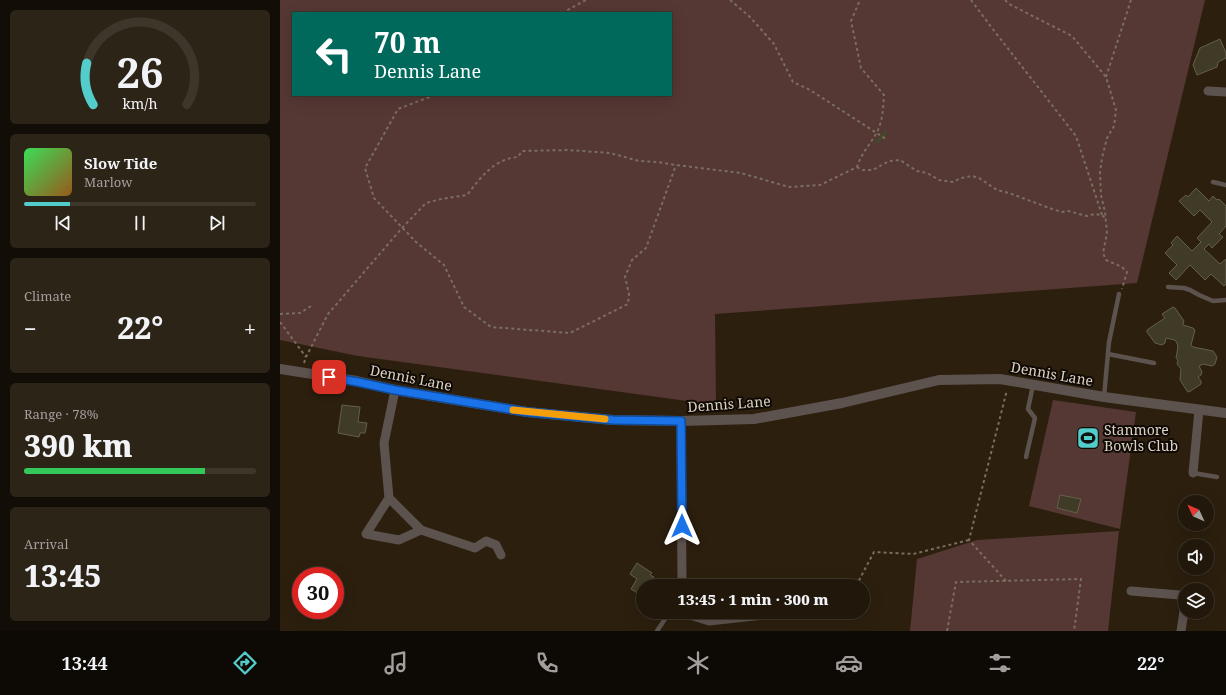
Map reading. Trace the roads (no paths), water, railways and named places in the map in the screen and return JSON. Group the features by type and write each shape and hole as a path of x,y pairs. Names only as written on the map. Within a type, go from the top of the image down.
{"street":[{"path":"1208,91 1226,92"},
{"name":"Dennis Lane","path":"280,369 527,412 613,420 681,421 754,419 842,403 939,380 1000,380 1104,397 1199,410 1225,410"},
{"path":"395,390 384,443 388,498 366,534 399,540 421,530"},
{"path":"1192,473 1199,410"},
{"path":"681,421 682,579"},
{"path":"388,498 421,530 475,548 486,541 496,545 501,555"},
{"path":"1131,591 1180,595 1185,605 1181,631"},
{"path":"701,619 709,622 734,619"}],"lane":[{"path":"1213,182 1226,185"},
{"path":"1168,287 1184,288 1213,300 1226,300"},
{"path":"1104,397 1109,342 1119,294"},
{"path":"1108,354 1154,363"},
{"path":"1026,457 1035,418 1028,409 1033,385"},
{"path":"1192,473 1217,477"},
{"path":"657,631 665,619"}],"waterway":[{"path":"877,142 886,132"}],"place":[{"name":"Stanmore Bowls Club","path":"1088,438"}]}
